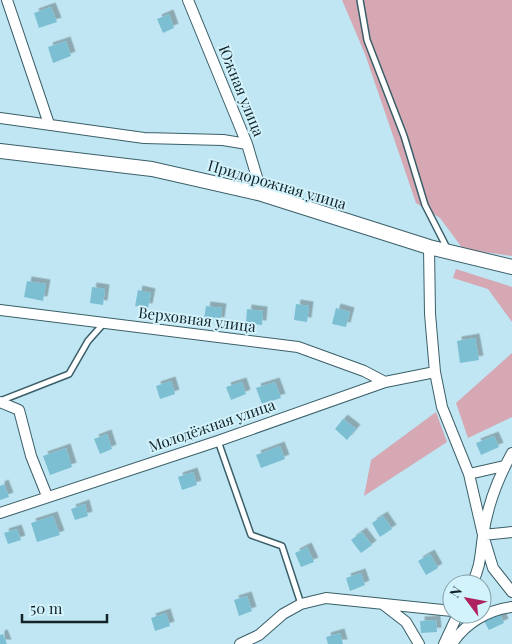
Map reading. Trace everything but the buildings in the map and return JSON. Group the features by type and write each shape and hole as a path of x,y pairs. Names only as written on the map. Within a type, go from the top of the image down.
{"street":[{"path":"7,0 48,124"},
{"name":"Южная улица","path":"188,0 247,144 262,194"},
{"path":"0,118 144,138 223,140 247,144"},
{"name":"Придорожная улица","path":"0,151 152,169 262,194 429,247 512,267"},
{"path":"429,247 430,314 435,372 442,406 469,474 483,535 493,568 512,592"},
{"name":"Верховная улица","path":"0,310 298,348 364,372 385,382"},
{"name":"Молодёжная улица","path":"0,513 218,441 385,382 435,372"},
{"path":"0,401 19,410 31,456 47,496"},
{"path":"476,574 480,566 483,535 494,491 512,452"},
{"path":"469,474 504,466"},
{"path":"483,535 512,532"},
{"path":"240,644 260,640 283,614 301,604 326,598 442,610"},
{"path":"384,605 406,622 419,644"},
{"path":"452,644 458,634 476,620 495,609 512,607"},
{"path":"444,644 453,624"}],"lane":[{"path":"360,0 367,40 404,136 425,205 450,252"},
{"path":"0,401 69,374 88,341 104,323"},
{"path":"218,441 251,535 282,546 301,604"}],"shaded area":[{"path":"342,0 512,0 512,256 463,249 440,218 416,203 365,54"},
{"path":"456,269 512,287 512,322 488,289 453,278"},
{"path":"512,353 512,417 468,438 456,403"},
{"path":"436,412 447,442 364,496 371,460"}]}
